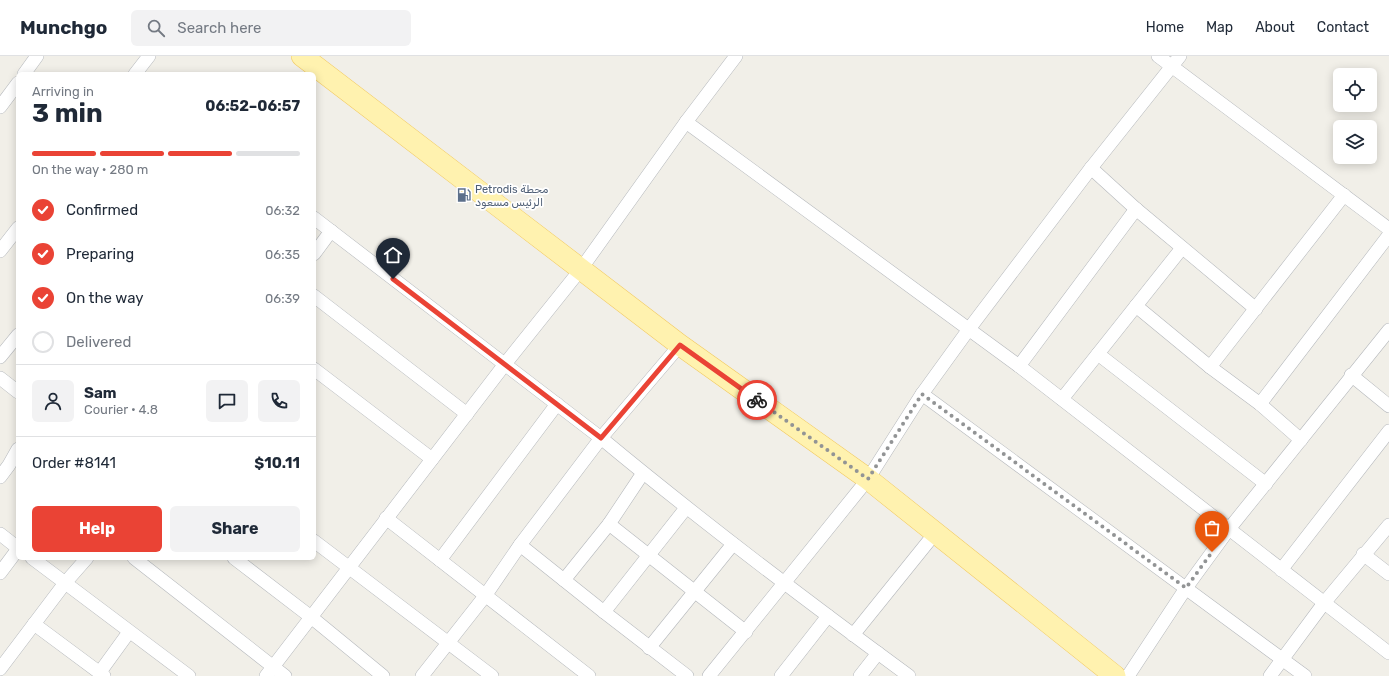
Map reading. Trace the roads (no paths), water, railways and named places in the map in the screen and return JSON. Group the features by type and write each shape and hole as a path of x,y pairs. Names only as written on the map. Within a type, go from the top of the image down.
{"main road":[{"path":"302,56 680,345 868,479 1115,676"}],"street":[{"path":"25,72 37,56"},
{"path":"137,72 149,56"},
{"path":"270,672 386,518 505,364 581,269 686,122 736,56"},
{"path":"1158,56 1389,229"},
{"path":"709,676 868,479 922,394 969,328 1091,168 1180,56"},
{"path":"0,107 16,85"},
{"path":"686,122 969,328 1389,653"},
{"path":"1091,168 1136,209 1256,309"},
{"path":"1210,367 1344,194"},
{"path":"1019,366 1136,209"},
{"path":"316,220 601,438 686,508 784,584 909,676"},
{"path":"316,251 331,231"},
{"path":"1260,404 1389,236"},
{"path":"0,251 13,243"},
{"path":"1062,400 1182,248"},
{"path":"316,298 467,414"},
{"path":"1136,306 1210,367 1260,404 1301,440"},
{"path":"1128,676 1186,588 1229,529 1351,375 1389,330"},
{"path":"0,357 16,337"},
{"path":"422,676 485,596 520,544 601,438 680,345"},
{"path":"1098,354 1266,484"},
{"path":"316,371 432,459"},
{"path":"1351,375 1389,406"},
{"path":"0,378 16,390"},
{"path":"922,394 1304,676"},
{"path":"440,560 557,404"},
{"path":"1281,570 1389,430"},
{"path":"0,477 14,468"},
{"path":"564,580 609,524 643,473"},
{"path":"604,612 648,554 686,508"},
{"path":"386,518 589,676"},
{"path":"609,524 746,632"},
{"path":"1270,676 1324,602 1389,525"},
{"path":"853,635 936,532"},
{"path":"0,534 16,546"},
{"path":"316,543 492,676"},
{"path":"520,544 649,648 687,676"},
{"path":"649,648 733,544"},
{"path":"0,573 16,551"},
{"path":"1363,554 1389,574"},
{"path":"35,560 189,676"},
{"path":"2,662 85,560"},
{"path":"136,560 270,672 285,676"},
{"path":"237,560 311,617 384,676"},
{"path":"781,676 828,616"},
{"path":"34,624 102,674 129,632"},
{"path":"860,676 878,653"}],"place":[{"name":"Petrodis محطة الرئيس مسعود","path":"464,195"}]}
